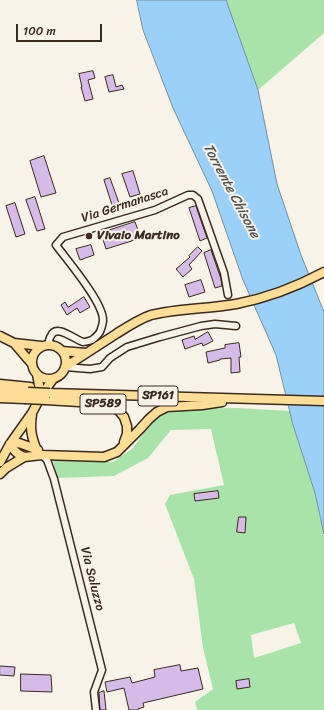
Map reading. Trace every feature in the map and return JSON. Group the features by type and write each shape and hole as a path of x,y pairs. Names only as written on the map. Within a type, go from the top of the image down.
{"main road":[{"path":"65,367 136,322 150,315 236,304 285,290 324,272"},
{"path":"0,336 14,343 32,364"},
{"path":"14,343 54,345 58,347 65,356 66,362 63,372 53,379 42,378 33,370 33,354 36,349 45,345"},
{"path":"62,351 86,353"},
{"path":"37,374 47,395"},
{"path":"0,462 10,444 47,395 53,379"},
{"path":"0,384 28,393"},
{"name":"SP161","path":"0,392 47,395 74,394 324,401"},
{"path":"0,398 28,393"},
{"name":"SP589","path":"47,395 111,405 124,417 127,426 128,434 122,447"},
{"path":"0,474 6,468 24,457 42,455 104,457 117,452 148,419 167,407 202,405 241,399"},
{"path":"32,413 30,427 33,441 36,448 42,455"},
{"path":"10,444 19,443 36,448"},
{"path":"10,444 18,454 24,457"}],"street":[{"name":"Via Germanasca","path":"45,345 53,332 59,331 82,342 88,342 96,338 101,330 103,320 94,298 56,245 63,237 155,210 188,195 193,195 198,199 224,273 228,295"},
{"path":"65,367 90,369 102,367 110,358 127,347 201,326 215,324 236,326"},
{"name":"Via Saluzzo","path":"42,455 46,460 54,479 102,670 94,692 96,710"}],"green space":[{"path":"226,0 324,0 324,33 258,90"},
{"path":"236,408 290,411 293,425 315,493 324,534 324,710 197,710 195,702 213,689 203,648 194,579 165,504 170,495 224,485 211,429 171,430 148,458 114,476 57,478 53,460 113,462 132,449 155,419 177,409","holes":["294,623 301,643 254,658 251,635"]}],"water":[{"name":"Torrente Chisone","path":"137,0 226,0 258,90 277,184 301,255 324,312 324,534 315,493 293,425 276,355 243,280 212,191 173,108 143,30"}],"building":[{"path":"93,71 95,78 88,80 93,99 85,101 79,74"},
{"path":"113,75 116,87 122,85 124,89 109,92 105,77"},
{"path":"44,156 56,193 41,197 30,161"},
{"path":"133,171 140,194 130,197 122,174"},
{"path":"110,178 119,203 112,205 104,180"},
{"path":"35,197 45,229 37,231 26,200"},
{"path":"15,203 25,234 16,237 6,206"},
{"path":"196,206 207,238 200,241 189,208"},
{"path":"135,222 141,238 106,249 101,233"},
{"path":"91,245 94,255 80,260 76,249"},
{"path":"198,247 202,251 189,265 192,269 183,277 176,269 190,257 189,256"},
{"path":"211,250 222,286 215,288 204,253"},
{"path":"201,280 205,292 189,297 185,285"},
{"path":"84,297 90,307 80,313 77,308 67,315 61,305 65,302 68,307"},
{"path":"208,332 213,341 203,346 202,343 185,349 182,340 194,336 195,339"},
{"path":"239,343 241,357 239,357 240,372 231,373 231,358 220,359 208,363 206,352 225,348 225,345"},
{"path":"218,491 219,498 195,501 194,494"},
{"path":"239,517 246,517 245,533 237,532"},
{"path":"180,665 181,671 198,668 203,689 143,703 144,707 138,710 129,710 124,688 107,692 105,682 130,677 132,683 155,677 154,670"},
{"path":"0,666 15,667 14,676 0,675"},
{"path":"21,674 51,675 52,692 21,691"},
{"path":"249,679 250,687 237,689 236,681"},
{"path":"104,691 106,710 100,710 99,693"}],"place":[{"name":"Vivaio Martino","path":"89,236"}]}
